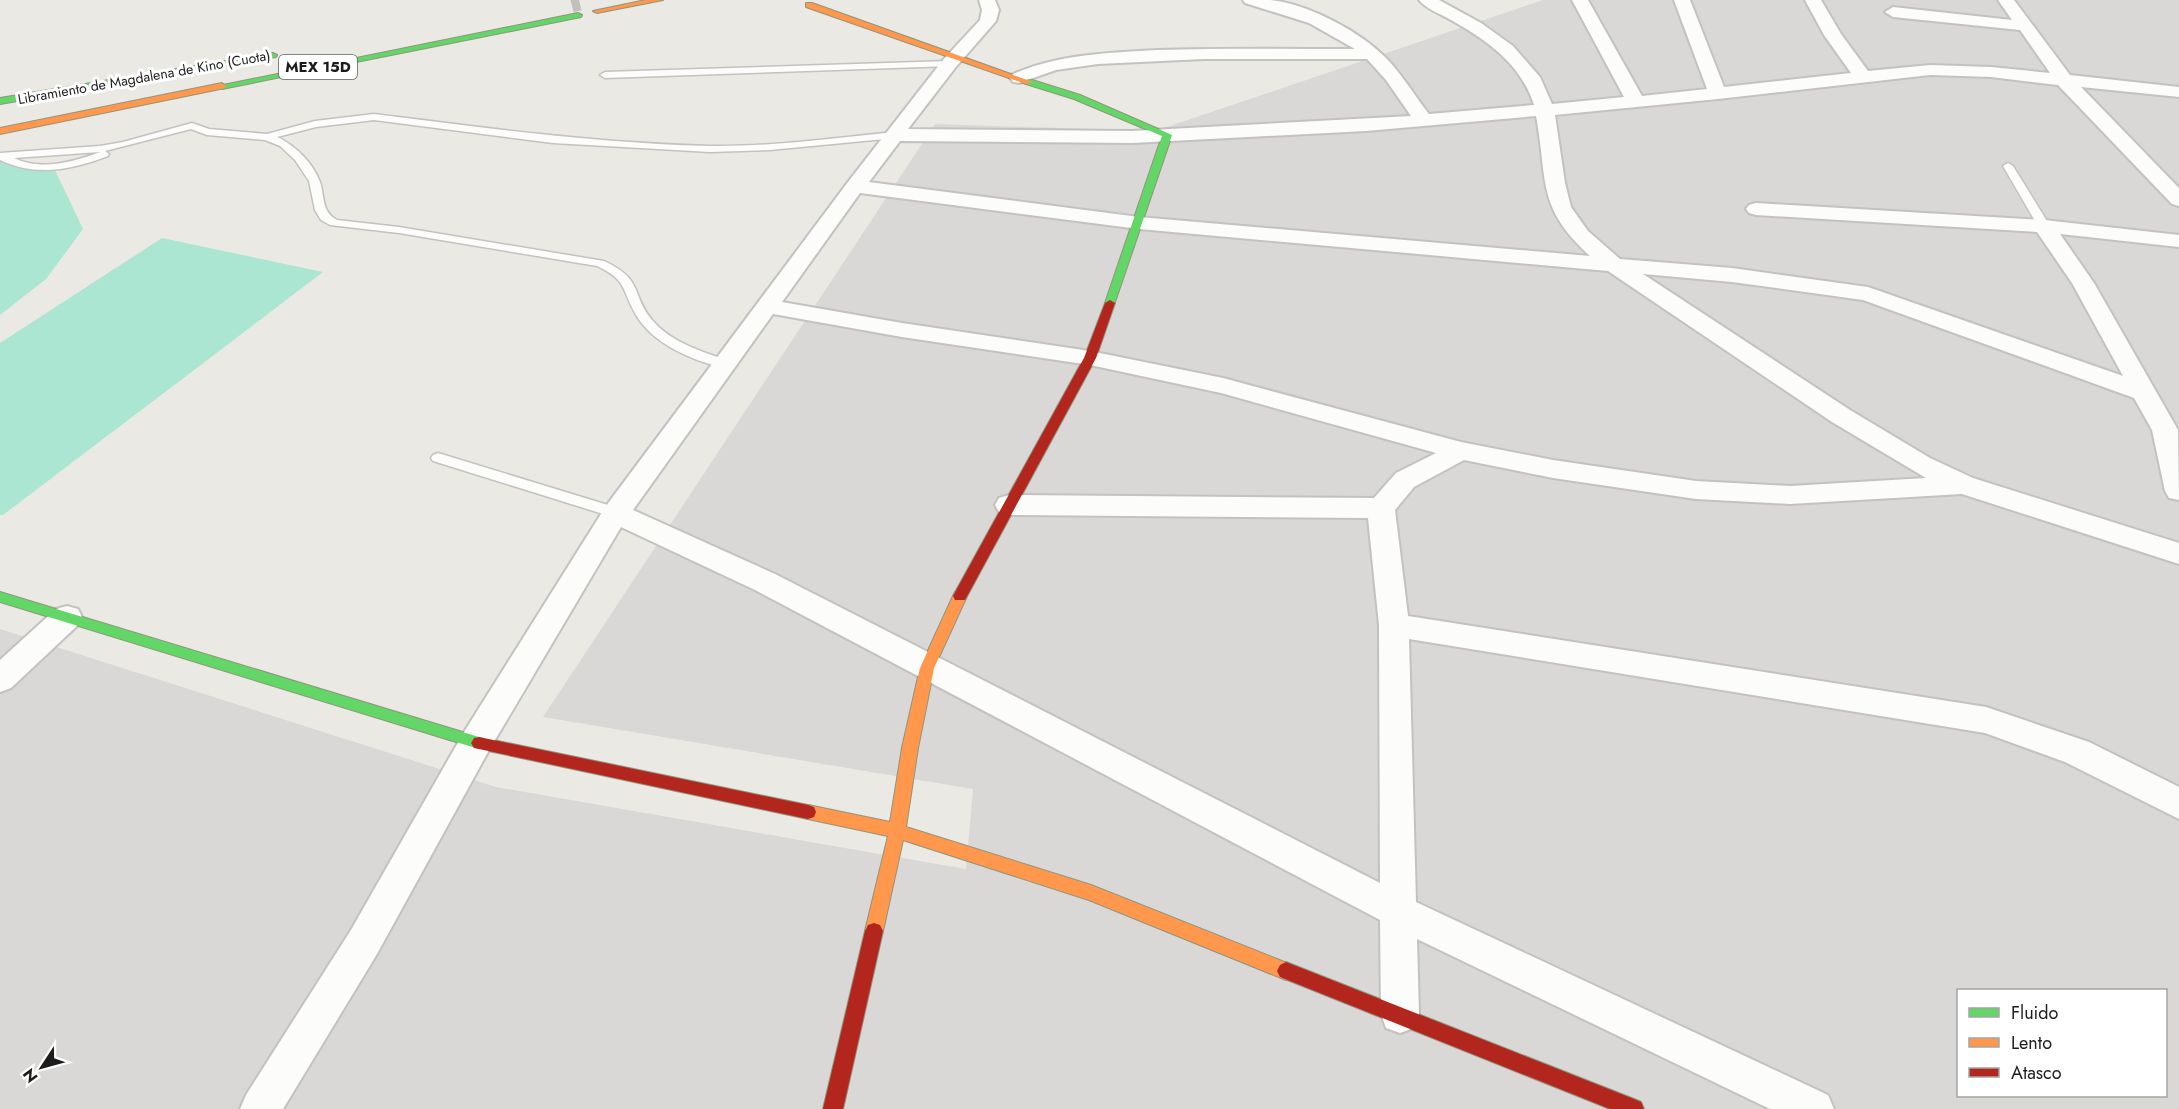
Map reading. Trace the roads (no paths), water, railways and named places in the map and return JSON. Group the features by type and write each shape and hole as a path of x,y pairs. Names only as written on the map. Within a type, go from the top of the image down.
{"main road":[{"path":"597,12 659,0"},
{"path":"809,5 953,61 1019,78 1122,114 1167,135 1139,223 1089,358 946,624 927,668 910,748 897,831 833,1109"},
{"name":"Libramiento de Magdalena de Kino (Cuota)","path":"0,131 578,15"},
{"name":"Libramiento de Magdalena de Kino (Cuota)","path":"0,101 286,52"},
{"path":"0,597 476,742 897,831 1091,893 1634,1109"}],"street":[{"path":"260,1109 364,942 476,742 616,513 855,186 953,61 988,21 991,5 987,0"},
{"path":"1251,0 1312,17 1336,29 1373,54 1423,119"},
{"path":"1427,0 1485,34 1519,61 1539,90 1544,108 1558,198 1570,222 1586,242 1616,266 1841,416 1921,464 1963,485 2179,554"},
{"path":"1580,0 1636,102"},
{"path":"1682,0 1718,94"},
{"path":"1813,0 1833,35 1863,77"},
{"path":"2006,0 2065,81 2179,200"},
{"path":"1893,12 2025,26"},
{"path":"1019,78 1040,68 1078,59 1180,54 1373,54"},
{"path":"895,135 1132,137 1366,124 1636,102 1930,70 1956,70 2179,92"},
{"path":"855,186 1139,223 1732,275 1830,287 1868,294 2146,393"},
{"path":"1756,209 2044,226 2179,241"},
{"path":"2044,226 2083,283 2165,430 2179,491"},
{"path":"766,306 902,330 1089,358 1223,386 1461,451 1552,469 1696,489 1790,495 1963,485"},
{"path":"1400,1014 1394,625 1381,508 1405,480 1461,451"},
{"path":"1009,505 1381,508"},
{"path":"616,513 765,582 1400,912 1814,1109"},
{"path":"0,679 67,617"},
{"path":"1394,625 1986,720 2078,752 2179,804"}],"lane":[{"path":"605,75 953,61"},
{"path":"267,137 315,124 374,117 553,140 710,149 770,147 895,135"},
{"path":"0,156 23,165 53,169 74,165 124,146 192,126 207,132 267,137 284,144 299,158 314,181 320,210 325,218 334,223 399,230 600,263 617,270 629,282 649,325 684,348 723,364"},
{"path":"0,156 100,150 124,146"},
{"path":"2008,166 2044,226"},
{"path":"438,458 616,513"}],"tunnel":[{"path":"571,2 579,0"}]}
